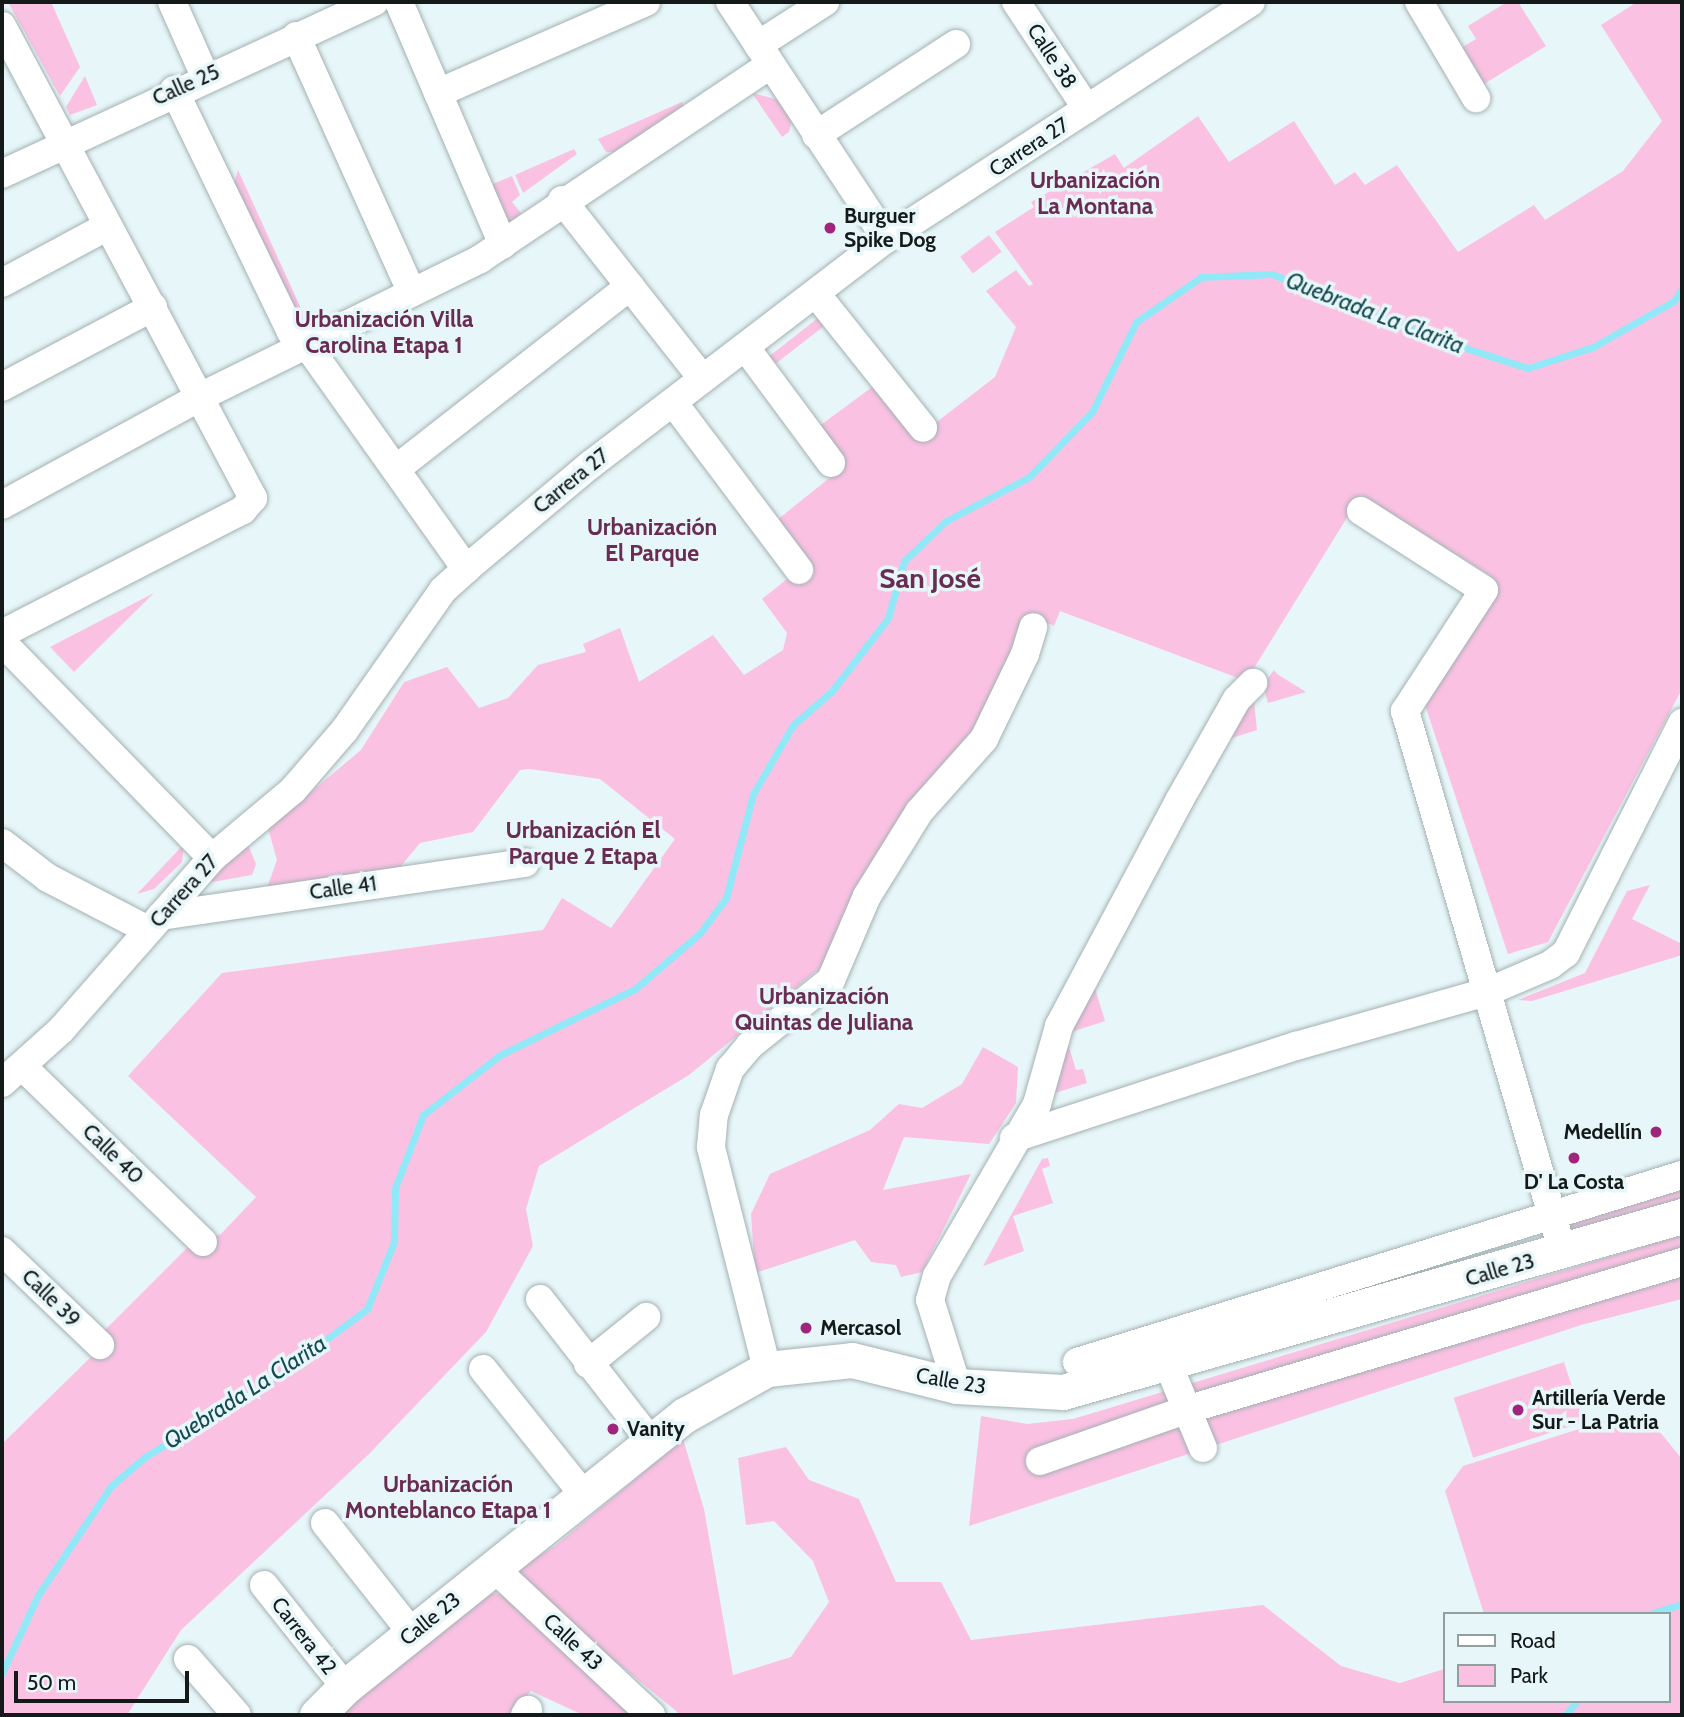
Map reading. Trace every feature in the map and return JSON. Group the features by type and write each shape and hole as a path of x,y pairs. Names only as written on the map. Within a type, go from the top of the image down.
{"main road":[{"name":"Calle 23","path":"317,1715 345,1687 495,1569 584,1494 724,1389 767,1369 852,1360 957,1386 1063,1392 1563,1253 1682,1216"}],"street":[{"path":"172,2 205,76"},
{"name":"Calle 25","path":"2,174 62,142 174,90 374,2"},
{"path":"399,2 503,245"},
{"path":"438,93 646,2"},
{"path":"730,2 886,239"},
{"path":"2,505 202,396 503,245 764,55 825,2"},
{"name":"Calle 38","path":"1016,2 1087,109"},
{"name":"Carrera 27","path":"12,1075 212,859 293,790 344,731 443,590 466,569 702,378 817,295 886,239 1251,2"},
{"path":"1419,2 1476,98"},
{"path":"2,26 62,142 202,396 253,498 243,510 2,634"},
{"path":"296,36 411,291"},
{"path":"816,135 956,44"},
{"path":"174,90 291,332 307,345 466,569"},
{"path":"562,200 702,378"},
{"path":"2,283 108,226"},
{"path":"396,469 629,286"},
{"path":"817,295 923,428"},
{"path":"2,387 153,307"},
{"path":"746,348 831,463"},
{"path":"673,402 799,570"},
{"path":"1361,511 1484,590 1405,711 1563,1253"},
{"path":"767,1369 711,1147 714,1115 730,1069 749,1046 831,980 867,896 913,823 984,739 1032,627"},
{"path":"2,642 212,859"},
{"path":"957,1386 930,1300 937,1276 1014,1138 1037,1104 1059,1026 1179,801 1237,699 1254,683"},
{"path":"1014,1138 1296,1046 1487,992 1566,953 1682,723"},
{"path":"2,843 48,878 155,923"},
{"name":"Calle 41","path":"155,923 525,863"},
{"name":"Calle 40","path":"12,1075 203,1242"},
{"path":"1077,1362 1682,1175"},
{"name":"Calle 39","path":"2,1251 100,1345"},
{"path":"1040,1461 1186,1410 1682,1262"},
{"path":"540,1298 588,1364 652,1443"},
{"path":"588,1364 646,1317"},
{"path":"1168,1364 1203,1448"},
{"path":"483,1369 584,1494"},
{"path":"325,1522 412,1633"},
{"name":"Calle 43","path":"495,1569 651,1715"},
{"name":"Carrera 42","path":"264,1585 345,1687"},
{"path":"188,1660 237,1715"}],"green space":[{"path":"8,2 51,2 80,67 60,96"},
{"path":"1507,2 1518,2 1546,46 1479,87 1456,51 1476,39 1468,26"},
{"path":"1637,2 1682,2 1682,689 1548,942 1508,954 1424,702 1497,593 1491,576 1361,495 1246,681 1060,611 1054,626 1029,615 975,732 821,967 689,1075 539,1166 526,1209 533,1246 486,1332 369,1454 181,1630 127,1715 2,1715 2,1444 96,1352 102,1333 189,1246 221,1234 256,1197 128,1076 222,973 543,930 562,898 611,928 675,839 600,779 530,769 520,770 473,832 420,843 397,871 267,888 277,860 268,828 361,750 404,682 447,667 479,708 508,698 538,665 586,652 583,644 620,628 639,682 713,635 744,675 783,650 787,633 762,599 791,576 797,584 814,573 777,520 842,468 814,430 875,385 920,435 995,377 1016,327 986,291 1016,270 1029,286 1033,284 995,232 1034,207 1031,202 1115,154 1124,168 1198,116 1229,162 1294,121 1335,185 1355,172 1365,185 1397,165 1458,252 1534,205 1545,220 1623,171 1662,121 1601,25"},
{"path":"85,76 97,105 70,115 66,107"},
{"path":"752,93 779,100 792,120 789,132 782,137"},
{"path":"682,102 684,107 614,152 606,152 598,139"},
{"path":"574,149 577,154 523,193 515,175"},
{"path":"238,170 308,324 303,326 231,193"},
{"path":"512,176 520,195 512,202 521,213 509,224 486,187"},
{"path":"989,235 1002,252 973,273 960,257"},
{"path":"818,318 828,323 770,368 767,358"},
{"path":"154,593 74,672 50,647"},
{"path":"1274,670 1306,692 1268,703 1263,685"},
{"path":"1254,701 1257,730 1219,742"},
{"path":"184,844 182,862 154,889 137,894"},
{"path":"248,845 256,864 252,875 212,882 210,873"},
{"path":"1650,885 1632,919 1682,944 1682,955 1532,1001 1518,1000 1585,973 1627,891"},
{"path":"1093,982 1105,1021 1065,1034 1076,1070 1083,1069 1087,1083 1045,1096 1064,1034"},
{"path":"983,1047 1018,1067 1016,1103 989,1144 904,1137 883,1190 971,1174 922,1272 901,1277 896,1265 871,1262 855,1240 755,1273 751,1214 770,1174 870,1130 899,1104 922,1108 962,1084"},
{"path":"1048,1158 1050,1166 1042,1169 1053,1203 1013,1216 1024,1251 983,1266 1042,1159"},
{"path":"1682,1186 1682,1198 1569,1233 1566,1220"},
{"path":"1682,1235 1682,1299 1581,1325 969,1526 981,1416 1027,1424 1073,1419"},
{"name":"Artillería Verde Sur - La Patria","path":"1564,1362 1583,1422 1473,1458 1454,1398"},
{"path":"1617,1417 1650,1420 1682,1459 1682,1715 681,1715 515,1579 521,1566 555,1546 683,1439 704,1509 733,1675 791,1657 829,1602 813,1561 774,1521 746,1525 738,1458 786,1447 809,1480 859,1499 896,1582 941,1582 971,1640 1263,1605 1341,1666 1400,1683 1442,1670 1442,1703 1670,1703 1670,1612 1483,1612 1445,1491 1463,1466"},
{"path":"492,1593 505,1595 639,1715 583,1715 531,1691 510,1715 340,1715 383,1674"}],"waterway":[{"name":"Quebrada La Clarita","path":"2,1673 38,1595 111,1486 145,1457 279,1375 367,1309 394,1242 395,1188 423,1115 500,1055 635,989 700,933 726,898 753,794 793,725 832,691 888,618 904,561 946,521 1029,477 1092,412 1136,322 1201,277 1272,274 1434,338 1528,368 1593,347 1674,301 1682,288"},
{"path":"1656,1612 1682,1604"},
{"path":"1565,1715 1575,1703"}],"place":[{"name":"Burguer Spike Dog","path":"830,228"},
{"name":"Medellín","path":"1656,1132"},
{"name":"D' La Costa","path":"1574,1158"},
{"name":"Mercasol","path":"806,1328"},
{"name":"Artillería Verde Sur - La Patria","path":"1518,1410"},
{"name":"Vanity","path":"613,1429"}],"district":[{"name":"Urbanización La Montana","path":"1095,193"},
{"name":"Urbanización Villa Carolina Etapa 1","path":"384,332"},
{"name":"Urbanización El Parque","path":"652,540"},
{"name":"San José","path":"930,578"},
{"name":"Urbanización El Parque 2 Etapa","path":"583,843"},
{"name":"Urbanización Quintas de Juliana","path":"824,1009"},
{"name":"Urbanización Monteblanco Etapa 1","path":"448,1497"}]}
